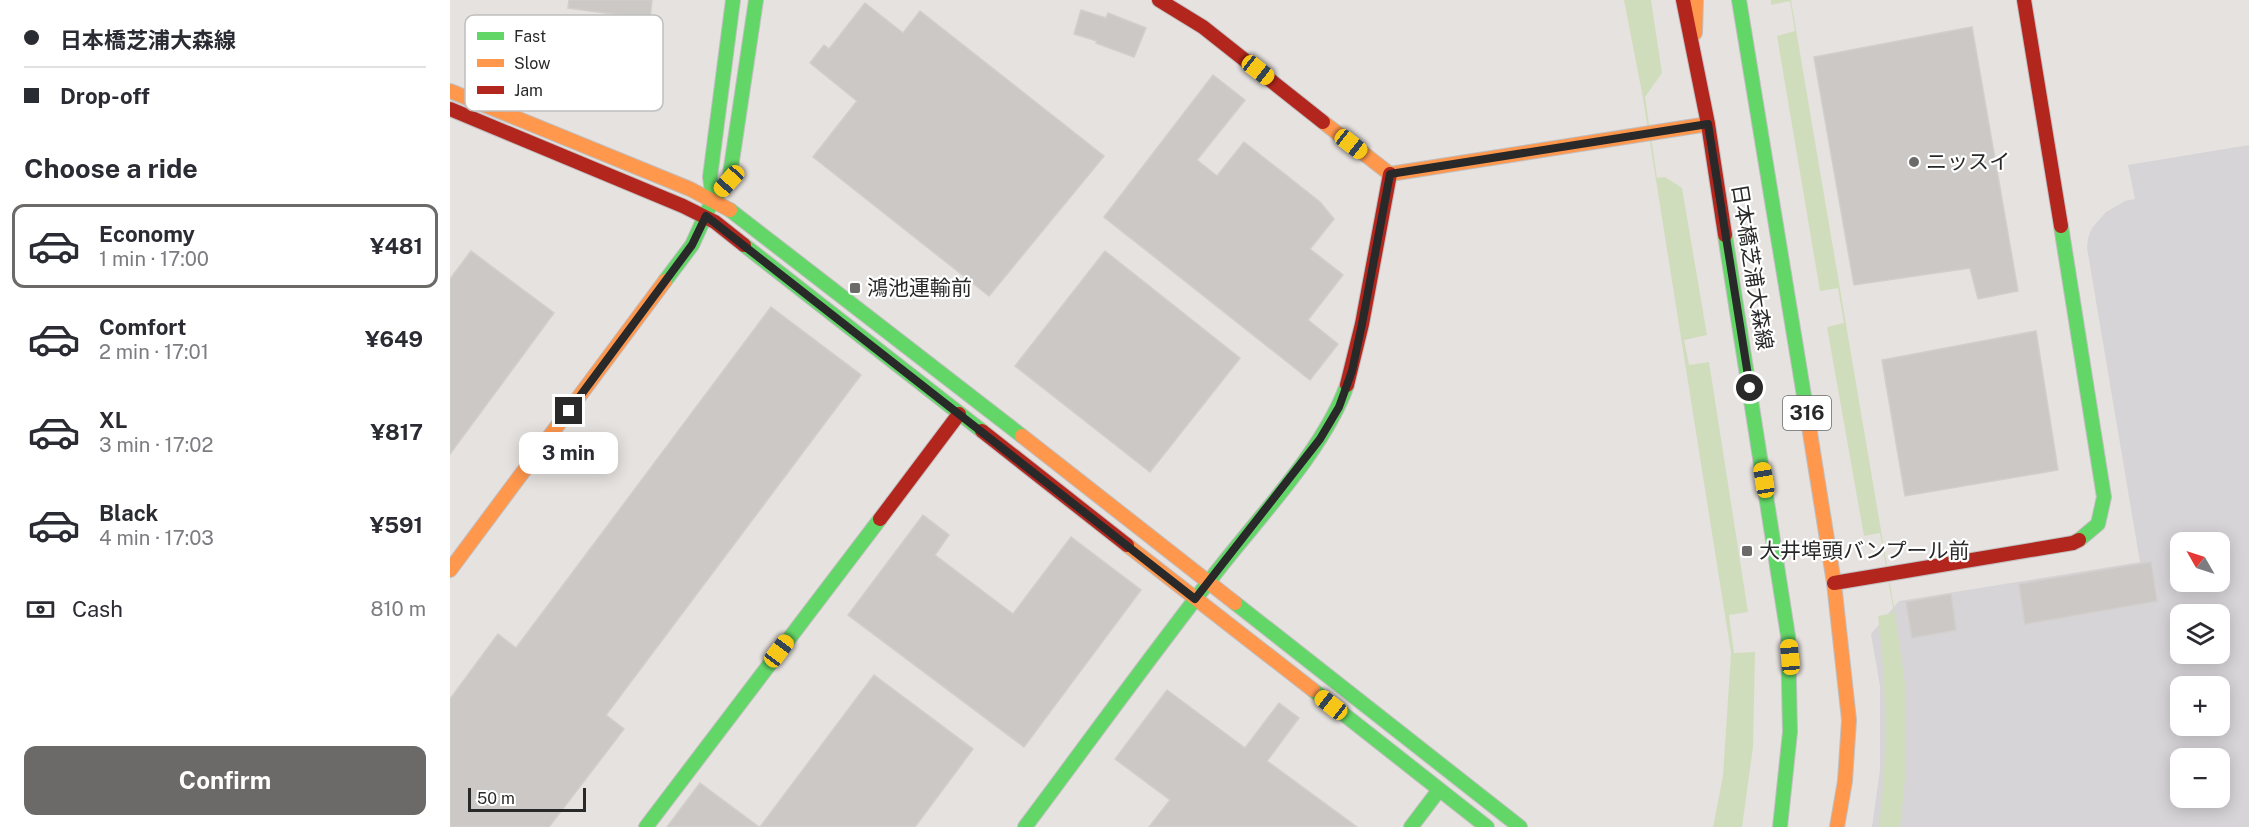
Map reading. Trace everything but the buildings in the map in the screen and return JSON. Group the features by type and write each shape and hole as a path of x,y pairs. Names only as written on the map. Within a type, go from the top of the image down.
{"street":[{"path":"713,199 710,177 733,0"},
{"path":"450,570 692,245 713,199 729,181 756,0"},
{"path":"1159,0 1203,27 1390,174 1708,124"},
{"name":"日本橋芝浦大森線","path":"1683,0 1708,124 1788,636 1792,718 1789,773 1780,827"},
{"path":"1695,51 1696,0"},
{"name":"日本橋芝浦大森線","path":"1739,0 1834,583 1849,720 1845,781 1838,827"},
{"path":"1834,583 2073,543 2088,536 2103,514 2105,499 2102,475 2024,0"},
{"path":"450,91 465,97"},
{"path":"450,109 706,216 1487,827"},
{"path":"499,111 713,199 739,214 1520,827"},
{"path":"1025,827 1195,599 1320,439 1339,407 1352,371 1390,174"},
{"path":"646,827 959,414"},
{"path":"1411,827 1439,790"}],"shaded area":[{"path":"2249,145 2249,827 1872,827 1880,770 1880,686 1871,634 1899,601 2140,562 2087,248 2092,228 2106,212 2125,201 2135,199 2128,165"}],"green space":[{"path":"1624,0 1651,0 1662,73 1645,97 1657,178 1665,177 1682,188 1707,335 1684,340 1689,365 1709,362 1748,612 1729,615 1734,653 1755,652 1753,747 1742,827 1713,827 1723,776 1731,653 1643,98"},
{"path":"1771,0 1791,0 1895,613 1905,684 1906,769 1900,827 1879,827 1884,773 1885,722 1878,616 1894,613 1880,533 1864,536 1827,327 1844,323 1838,288 1820,291 1777,36 1795,31 1790,1 1771,5"}],"traffic: fast":[{"path":"713,199 710,177 733,0"},
{"path":"665,281 692,245 713,199 729,181 756,0"},
{"path":"1739,0 1807,414"},
{"path":"730,210 1022,436"},
{"path":"2061,226 2104,497 2098,524 2079,540"},
{"path":"1725,235 1788,636 1790,732 1780,827"},
{"path":"744,245 982,431"},
{"path":"1025,827 1190,606 1306,459 1323,434 1347,385"},
{"path":"646,827 880,519"},
{"path":"1235,603 1520,827"},
{"path":"1313,690 1487,827"},
{"path":"1411,827 1439,790"}],"traffic: slow":[{"path":"1695,33 1696,0"},
{"path":"450,91 465,97"},
{"path":"499,111 690,189 730,210"},
{"path":"1323,122 1390,174 1708,124"},
{"path":"450,570 665,281"},
{"path":"1807,414 1834,583 1849,720 1845,781 1837,827"},
{"path":"1022,436 1235,603"},
{"path":"1127,545 1313,690"}],"traffic: jam":[{"path":"1159,0 1203,27 1323,122"},
{"path":"1683,0 1708,124 1725,235"},
{"path":"2024,0 2061,226"},
{"path":"450,109 683,206 715,222 744,245"},
{"path":"1347,385 1362,324 1390,174"},
{"path":"880,519 959,414"},
{"path":"982,431 1127,545"},
{"path":"1834,583 2073,543 2079,540"}],"place":[{"name":"ニッスイ","path":"1914,162"},
{"name":"鴻池運輸前","path":"855,288"},
{"name":"大井埠頭バンプール前","path":"1747,551"}],"route":[{"path":"569,411 692,245 706,216 1195,599 1320,439 1339,407 1352,371 1390,174 1550,147 1708,124 1750,388"}]}
